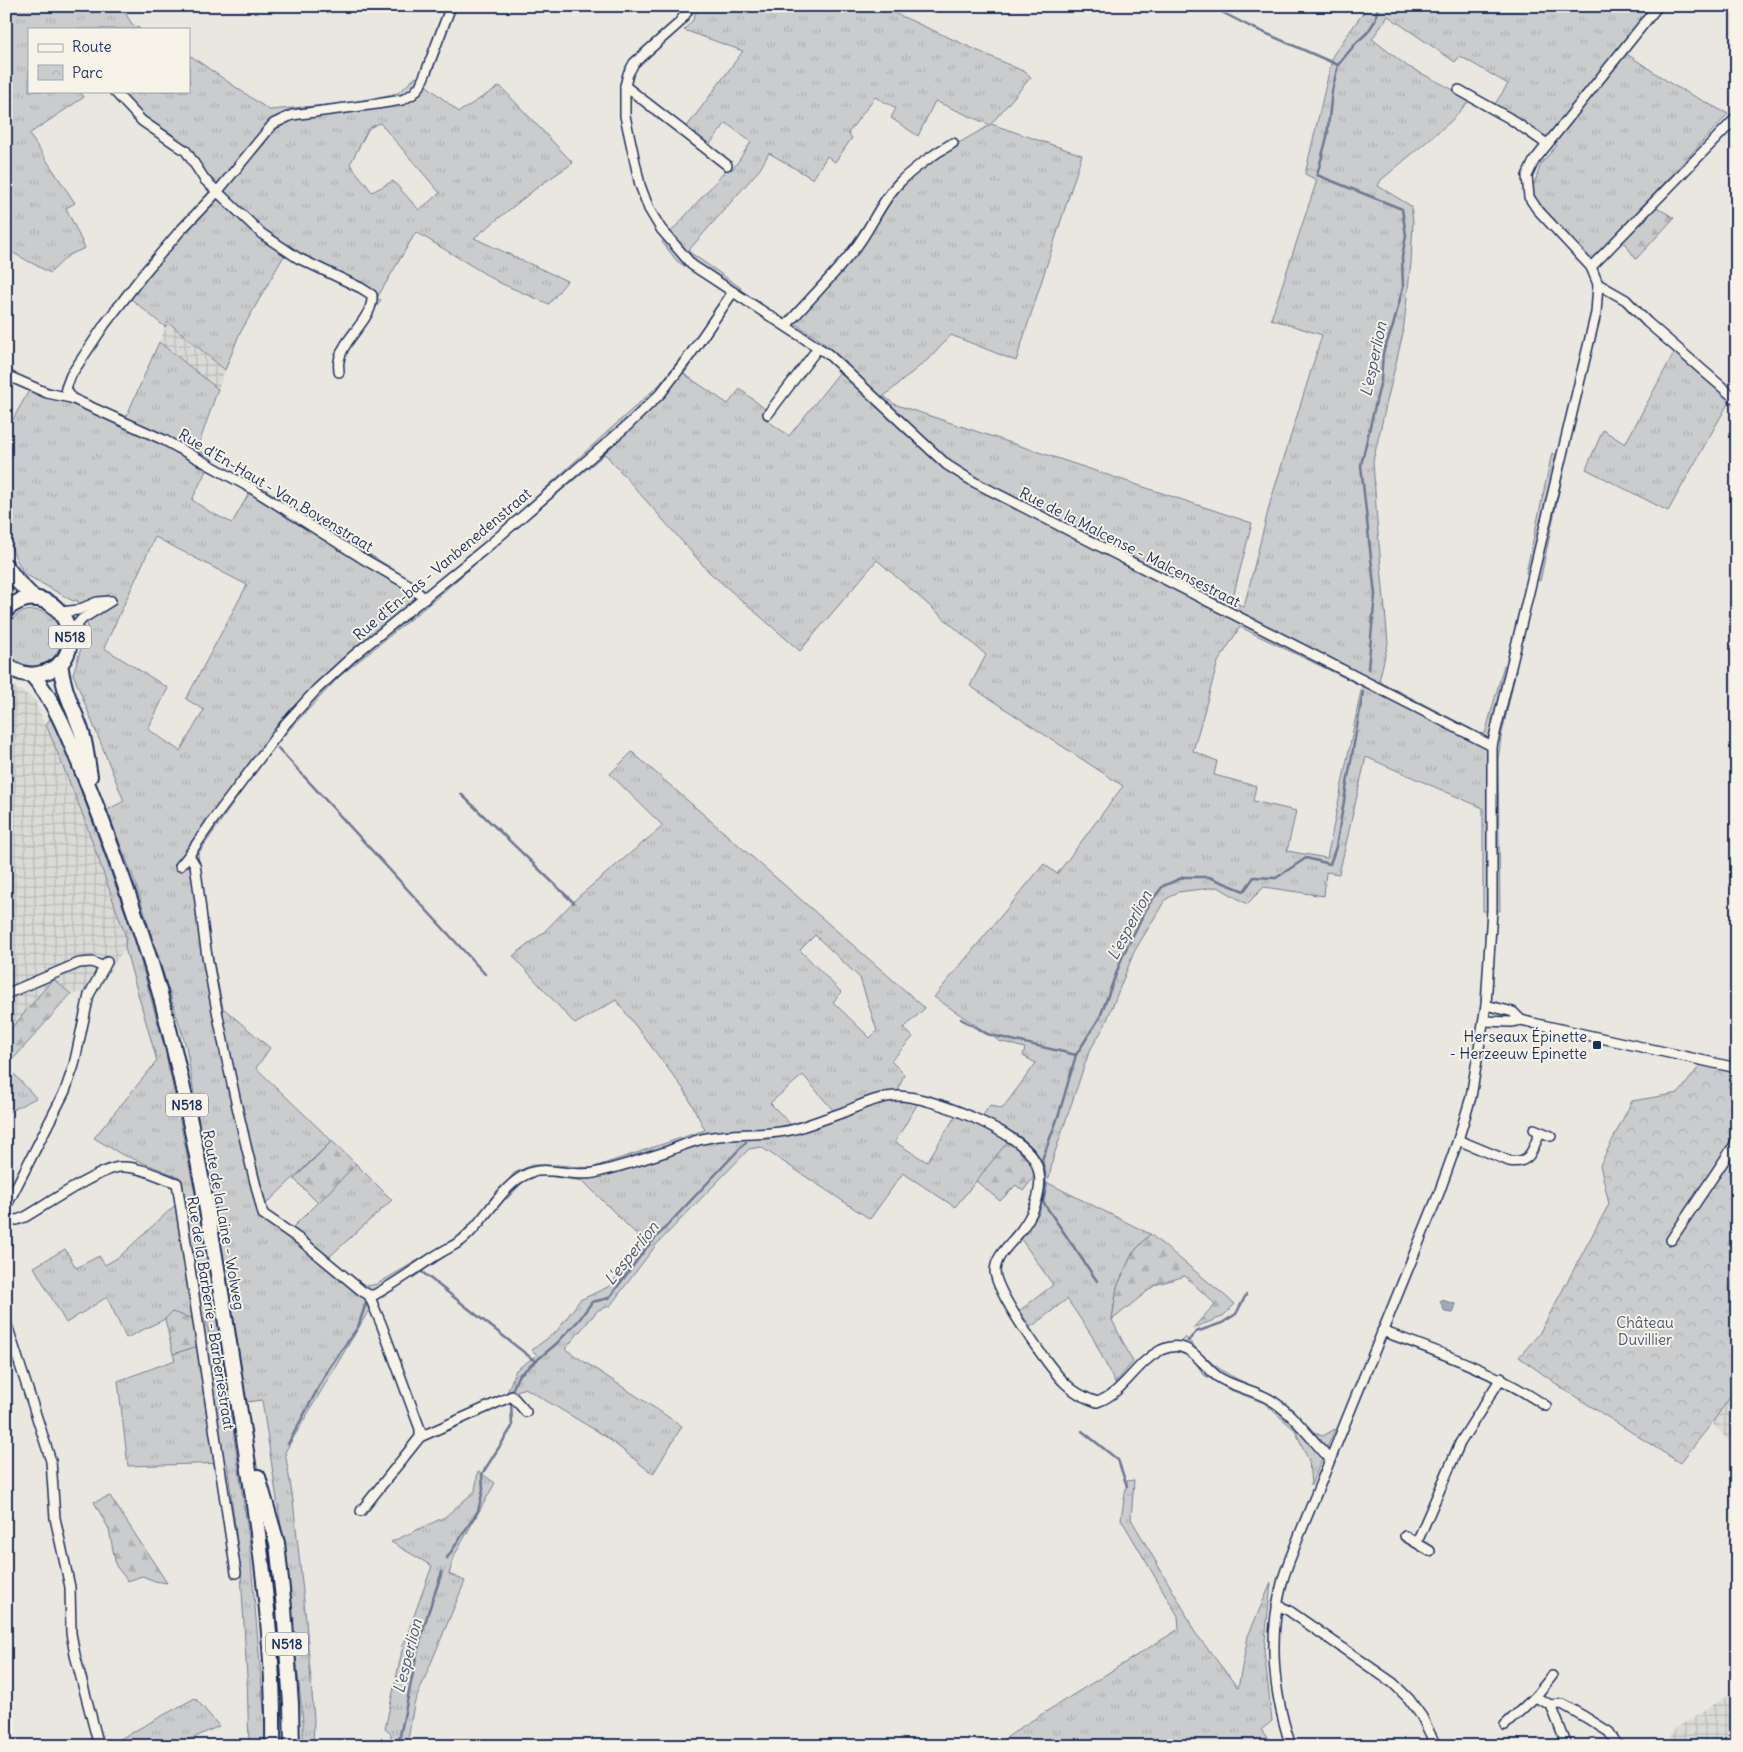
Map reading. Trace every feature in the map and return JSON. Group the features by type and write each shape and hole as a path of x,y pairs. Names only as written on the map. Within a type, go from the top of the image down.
{"highway":[{"name":"N518","path":"6,566 17,582 35,599 53,605 61,612 70,633 68,649 60,663 44,673 32,675"},
{"path":"6,610 13,604 35,599"},
{"name":"Route de la Laine - Wolweg","path":"60,663 66,694 82,731 97,806"},
{"path":"7,665 15,670 32,675"},
{"name":"Route de la Laine - Wolweg","path":"32,675 45,690 71,743 97,806 145,942 162,1002 187,1106 213,1243 255,1502 269,1637 273,1746"},
{"name":"Route de la Laine - Wolweg","path":"240,1412 277,1543 292,1704 292,1746"}],"street":[{"path":"70,398 66,388 71,375 105,324 156,259 218,191 273,124 292,115 350,109 402,100 413,94 420,86 451,6"},
{"name":"Rue de la Malcense - Malcensestraat","path":"688,6 687,12 678,24 634,63 628,74 625,86 625,116 640,185 649,209 661,229 692,265 828,354 947,465 974,482 1492,746"},
{"path":"1291,1746 1281,1715 1274,1672 1273,1642 1277,1605 1286,1573 1330,1459 1439,1193 1471,1097 1486,1005 1492,910 1492,746 1596,313 1598,284 1591,267 1537,209 1529,197 1527,176 1534,161 1658,6"},
{"path":"625,86 727,165"},
{"path":"1459,90 1509,118 1548,144"},
{"path":"115,92 142,121 186,151 205,180 262,234 298,258 372,295 371,308 343,349 339,361 340,372"},
{"path":"1591,267 1736,118"},
{"path":"786,326 866,235 897,184 953,143"},
{"path":"1598,284 1626,300 1647,322 1737,400"},
{"name":"Rue d'En-bas - Vanbenedenstraat","path":"180,866 286,723 316,689 629,424 661,393 690,355 732,292"},
{"path":"768,414 818,348"},
{"name":"Rue d'En-Haut - Van Bovenstraat","path":"6,375 47,393 70,398 164,440 251,488 362,558 408,584 425,598"},
{"path":"61,612 78,610 97,602 111,601 82,619 70,633"},
{"path":"190,855 195,865 207,955 225,1047 262,1214 299,1239 362,1292 374,1295 462,1239 507,1189 519,1179 532,1172 549,1171 584,1175 594,1173 709,1137 792,1130 866,1103 898,1096 938,1104 984,1123 1012,1137 1035,1160 1040,1183 1038,1198 1032,1214 997,1261 995,1273 998,1285 1013,1311 1050,1366 1065,1384 1084,1398 1097,1402 1111,1397 1152,1356 1162,1350 1185,1347 1219,1378 1274,1402 1291,1417 1330,1459"},
{"path":"6,994 79,962 106,965 88,995 74,1065 65,1091 6,1207"},
{"path":"1486,1005 1513,1012 1522,1020"},
{"path":"1484,1021 1511,1022 1522,1020 1737,1068"},
{"path":"1458,1140 1509,1161 1522,1162 1529,1156 1537,1130 1551,1136"},
{"path":"1671,1240 1737,1140"},
{"name":"Rue de la Barberie - Barberiestraat","path":"6,1219 17,1220 25,1217 82,1183 104,1172 120,1167 135,1168 177,1183 236,1572"},
{"path":"369,1295 420,1429 420,1437"},
{"path":"6,1322 51,1461 54,1518 70,1587 75,1655 99,1746"},
{"path":"1382,1331 1453,1357 1501,1378 1546,1406"},
{"path":"1417,1542 1460,1443 1501,1378"},
{"path":"361,1511 420,1437 512,1396 526,1412"},
{"path":"1405,1536 1430,1551"},
{"path":"1277,1605 1288,1610 1393,1683 1409,1699 1422,1717 1436,1746"},
{"path":"1505,1725 1535,1697 1552,1676"},
{"path":"1535,1697 1551,1705 1562,1704 1585,1717 1609,1732 1614,1737 1618,1746"},
{"path":"1551,1705 1567,1746"}],"shaded area":[{"path":"168,322 225,370 218,389 159,342"},
{"path":"6,682 34,699 81,810 126,937 125,948 95,992 71,994 53,979 6,1035"},
{"path":"1440,1301 1455,1304 1453,1313 1445,1312"},
{"path":"1737,1387 1737,1450 1712,1423"},
{"path":"1737,1690 1737,1746 1667,1746 1673,1730"}],"green space":[{"path":"6,6 121,6 132,24 138,28 28,28 28,92 80,92 84,97 29,134 75,203 66,208 85,248 69,255 50,273 6,249"},
{"path":"698,6 879,6 1025,72 1031,77 991,124 1082,155 1016,361 951,335 933,355 884,396 894,404 1252,523 1232,601 1244,607 1270,503 1322,335 1271,319 1317,180 1305,174 1333,55 1368,6 1653,6 1621,50 1673,85 1728,114 1592,261 1540,207 1532,190 1541,164 1557,145 1495,104 1508,84 1460,56 1455,62 1388,16 1372,39 1407,66 1471,99 1450,122 1381,180 1378,186 1411,206 1413,222 1411,263 1403,333 1373,461 1388,643 1379,681 1479,733 1485,734 1504,665 1516,670 1498,760 1500,911 1483,911 1483,808 1366,757 1339,874 1326,872 1324,896 1264,887 1247,904 1218,887 1178,892 1165,900 1134,952 1105,1025 1089,1052 1053,1158 1049,1179 1037,1173 1009,1141 955,1207 903,1173 870,1219 761,1147 749,1149 656,1245 610,1306 598,1310 565,1349 682,1426 653,1474 605,1436 525,1388 506,1395 516,1370 537,1355 532,1350 557,1331 580,1300 608,1287 627,1265 642,1240 583,1181 540,1175 523,1182 507,1199 498,1193 514,1173 532,1165 591,1168 705,1130 685,1091 616,1000 575,1024 513,956 543,933 578,897 663,826 610,774 632,752 925,1008 904,1028 913,1037 891,1061 904,1074 899,1088 899,1102 909,1101 918,1103 895,1142 927,1162 956,1115 977,1124 990,1105 1002,1109 1036,1063 1023,1056 1025,1048 999,1041 934,997 1044,864 1057,874 1123,786 970,686 986,655 877,560 800,651 709,572 605,454 512,532 505,525 660,384 697,337 725,293 677,261 662,242 726,170 733,169 751,142 726,123 709,145 686,128 743,51 684,30 693,20","holes":["875,97 896,108 891,118 918,136 935,101 990,125 943,152 900,184 876,220 870,216 842,257 786,317 820,340 847,363 789,436 764,418 763,413 765,409 740,389 728,404 684,374 741,288 688,251 760,169 769,153 813,179 827,156 835,162 852,138 848,133","1240,627 1362,686 1327,858 1287,851 1296,811 1253,801 1256,786 1214,775 1217,761 1193,751 1218,662","815,935 860,978 877,1031 870,1038 833,1002 841,992 800,950","803,1075 838,1116 797,1131 770,1103"]},
{"path":"190,56 269,110 349,103 398,93 416,77 459,112 500,86 573,163 539,186 474,238 567,281 549,304 500,283 416,232 377,298 381,300 353,341 346,337 367,304 366,297 285,254 239,335 225,370 168,322 165,327 130,298 191,226 223,192 207,177 187,148 172,134 139,114 127,98 132,92 190,92","holes":["380,123 440,193 419,210 393,181 372,192 350,164 369,128"]},
{"path":"1647,201 1674,218 1636,259 1617,233"},
{"path":"159,342 218,389 197,449 212,458 192,500 232,523 255,483 417,584 426,592 466,557 474,565 340,676 271,749 198,854 212,954 223,1008 270,1048 256,1068 332,1141 264,1206 260,1219 287,1233 356,1164 392,1200 329,1257 359,1282 368,1286 377,1284 456,1238 477,1218 486,1224 443,1258 378,1299 366,1300 369,1310 285,1452 293,1500 306,1620 314,1719 313,1746 303,1746 303,1722 284,1546 262,1400 246,1402 186,1046 135,882 107,810 124,801 73,674 88,626 77,600 73,601 23,573 6,536 6,432 33,383 55,389 75,403 123,424","holes":["155,537 247,585 186,699 204,710 180,751 148,729 168,688 104,648"]},
{"path":"1675,351 1730,400 1668,511 1586,469 1603,430 1625,444"},
{"path":"1552,453 1566,459 1540,581 1526,573"},
{"path":"27,610 39,610 49,614 57,622 61,638 57,654 49,662 39,666 27,666 17,662 9,654 5,644 5,632 9,622 17,614"},
{"path":"52,715 135,940 165,1049 206,1246 249,1539 266,1733 264,1746 249,1746 241,1573 227,1463 128,1466 118,1381 175,1360 173,1354 210,1342 172,1312 165,1319 126,1338 107,1297 66,1323 34,1267 65,1249 76,1268 99,1256 105,1265 119,1257 184,1197 179,1177 121,1154 94,1138 157,1061 125,948 126,937 81,810 46,725"},
{"path":"53,979 71,994 6,1067 6,1035"},
{"name":"Château Duvillier","path":"1701,1064 1737,1073 1737,1387 1712,1423 1680,1463 1565,1390 1519,1357 1539,1334 1609,1204 1600,1165 1632,1101 1679,1093"},
{"path":"6,1067 36,1098 6,1113"},
{"path":"1009,1140 1030,1160 1037,1173 1023,1191 1016,1185 1000,1201 976,1181"},
{"path":"332,1141 356,1164 318,1203 294,1179"},
{"path":"1048,1183 1150,1234 1132,1254 1117,1287 1112,1320 1133,1362 1115,1383 1092,1336 1067,1299 1031,1327 1019,1311 1053,1285 1021,1239 1039,1213"},
{"path":"1150,1234 1235,1304 1222,1317 1193,1328 1215,1304 1185,1276 1155,1285 1112,1320 1117,1287 1132,1254"},
{"path":"172,1312 207,1323 210,1342 173,1354 165,1319"},
{"path":"1185,1337 1223,1371 1281,1401 1311,1430 1323,1436 1335,1429 1311,1485 1309,1461 1295,1430 1264,1403 1228,1389 1204,1375 1192,1358 1173,1350"},
{"path":"478,1471 495,1483 454,1556 449,1574 465,1581 414,1704 407,1746 390,1746 391,1734 385,1729 403,1646 432,1566 391,1542 445,1517 475,1491"},
{"path":"1134,1480 1131,1519 1184,1610 1194,1631 1238,1688 1248,1636 1271,1583 1264,1650 1272,1721 1261,1730 1274,1746 995,1746 1023,1726 1179,1629 1178,1616 1121,1519 1127,1481"},
{"path":"110,1496 167,1583 142,1576 128,1581 116,1566 109,1529 94,1502"},
{"path":"195,1698 219,1726 176,1746 107,1746"}],"waterway":[{"path":"1210,6 1249,26 1338,65"},
{"name":"L'esperlion","path":"1368,669 1375,595 1361,465 1381,380 1383,353 1393,326 1403,287 1402,257 1406,235 1402,209 1317,175 1327,137 1332,91 1338,65 1367,33 1375,21 1378,6"},
{"name":"L'esperlion","path":"961,1019 987,1034 1076,1055 1100,1017 1123,955 1149,904 1163,886 1184,877 1209,877 1244,891 1254,877 1276,878 1306,858 1330,864 1336,847 1363,692"},
{"path":"278,748 485,974"},
{"path":"461,794 574,903"},
{"path":"1076,1055 1059,1114 1042,1160 1046,1187 1043,1202 1097,1281"},
{"name":"L'esperlion","path":"511,1393 518,1376 556,1344 579,1320 592,1302 609,1298 647,1247 746,1142"},
{"path":"422,1272 535,1361"},
{"path":"1188,1341 1196,1332 1222,1323 1236,1314 1246,1295"},
{"path":"288,1444 329,1368 358,1327 366,1303"},
{"name":"L'esperlion","path":"447,1558 478,1511 483,1490 482,1474 512,1427 511,1399"},
{"path":"1082,1431 1118,1460 1127,1486"},
{"name":"L'esperlion","path":"398,1746 417,1653 442,1572"}],"place":[{"name":"Herseaux Épinette - Herzeeuw Epinette","path":"1597,1045"}]}
